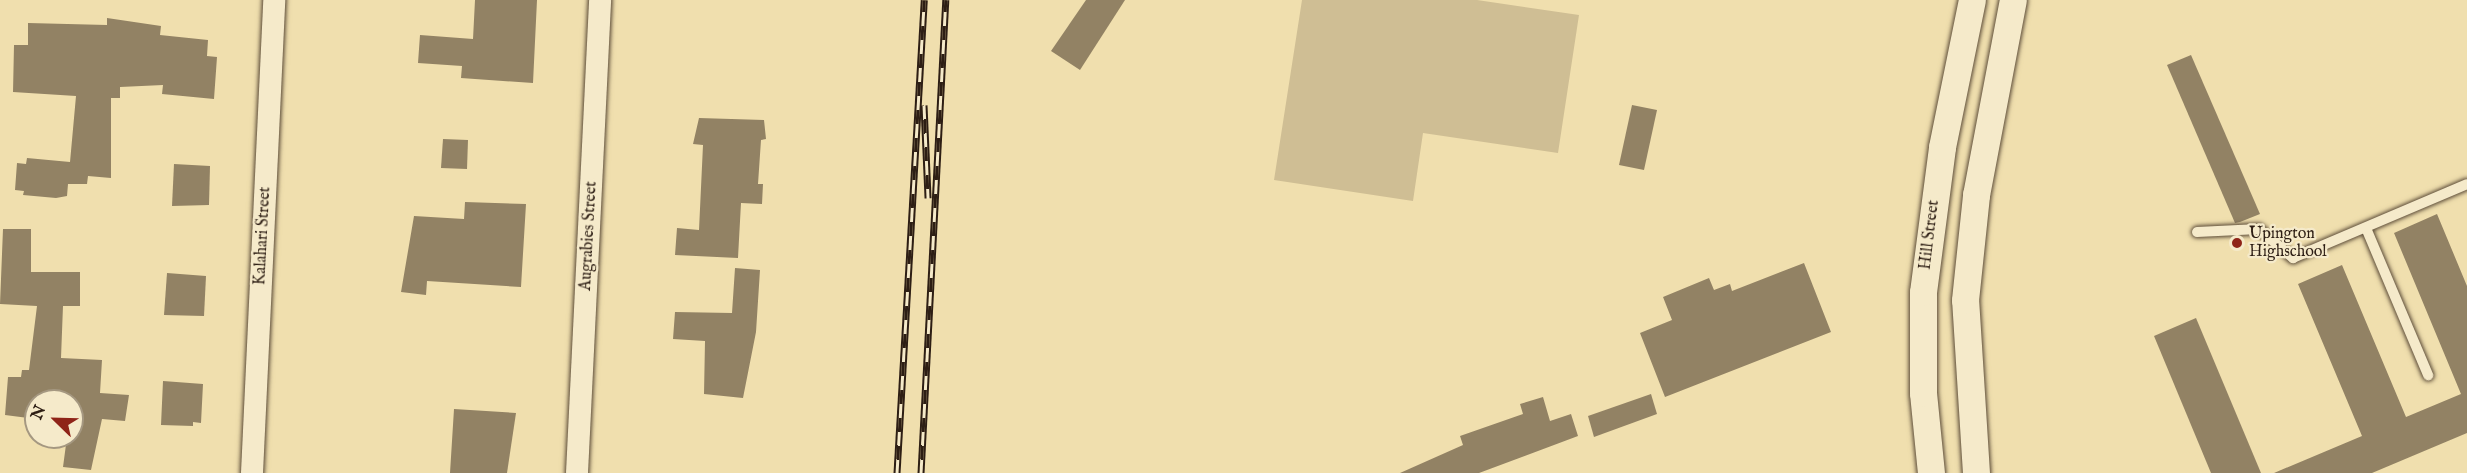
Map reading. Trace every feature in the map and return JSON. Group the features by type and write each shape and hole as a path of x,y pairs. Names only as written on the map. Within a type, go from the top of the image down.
{"street":[{"name":"Kalahari Street","path":"252,473 274,0"},
{"name":"Augrabies Street","path":"577,473 600,0"},
{"name":"Hill Street","path":"1931,473 1923,393 1924,282 1942,147 1972,0"},
{"path":"1976,473 1965,300 1976,195 2013,0"}],"lane":[{"path":"2197,232 2259,229 2294,258 2467,184"},
{"path":"2366,228 2428,375"}],"shaded area":[{"path":"1302,0 1477,0 1579,15 1558,153 1423,133 1413,201 1274,180"}],"building":[{"path":"475,0 537,0 533,83 461,78 462,66 418,63 420,35 473,39"},
{"path":"1086,0 1125,0 1080,70 1051,51"},
{"path":"107,18 161,26 160,35 208,40 207,56 217,57 214,99 162,94 163,85 120,87 120,98 111,98 111,178 88,176 87,184 68,184 67,196 56,198 23,195 24,191 15,190 17,163 26,164 27,158 70,162 76,96 13,92 14,45 28,45 28,23 107,25"},
{"path":"2191,55 2260,214 2240,222 2235,223 2167,65"},
{"path":"1632,105 1657,110 1644,170 1619,165"},
{"path":"699,118 764,120 766,139 761,140 758,184 763,184 762,204 741,203 738,258 675,255 677,228 699,230 703,145 693,144"},
{"path":"443,139 468,140 467,169 441,168"},
{"path":"174,164 210,166 209,205 172,206"},
{"path":"465,202 526,204 521,287 427,281 426,295 401,292 414,216 464,219"},
{"path":"2437,214 2467,286 2467,433 2372,473 2274,473 2362,436 2298,284 2342,265 2406,417 2461,394 2394,233"},
{"path":"3,229 31,229 31,272 80,272 80,306 63,306 61,358 102,360 100,393 129,395 125,421 102,419 91,470 63,467 65,449 84,449 84,389 24,389 24,417 5,415 8,377 21,377 22,370 29,370 37,306 0,304"},
{"path":"1804,263 1831,332 1665,397 1640,333 1672,320 1663,297 1709,278 1714,290 1730,284 1732,291"},
{"path":"735,268 760,270 756,332 743,398 704,394 705,341 673,339 675,312 732,313"},
{"path":"167,273 206,276 204,316 164,315"},
{"path":"2196,318 2261,473 2211,473 2154,336"},
{"path":"163,381 203,384 201,423 193,422 193,426 161,425"},
{"path":"1651,394 1657,414 1594,437 1588,416"},
{"path":"1543,397 1550,421 1571,414 1578,436 1479,473 1400,473 1463,445 1460,436 1523,414 1520,404"},
{"path":"454,409 516,413 507,473 450,473"}],"railway":[{"path":"897,473 924,0"},
{"path":"921,473 946,0"},
{"path":"924,105 928,198"}],"place":[{"name":"Upington Highschool","path":"2237,243"}]}
